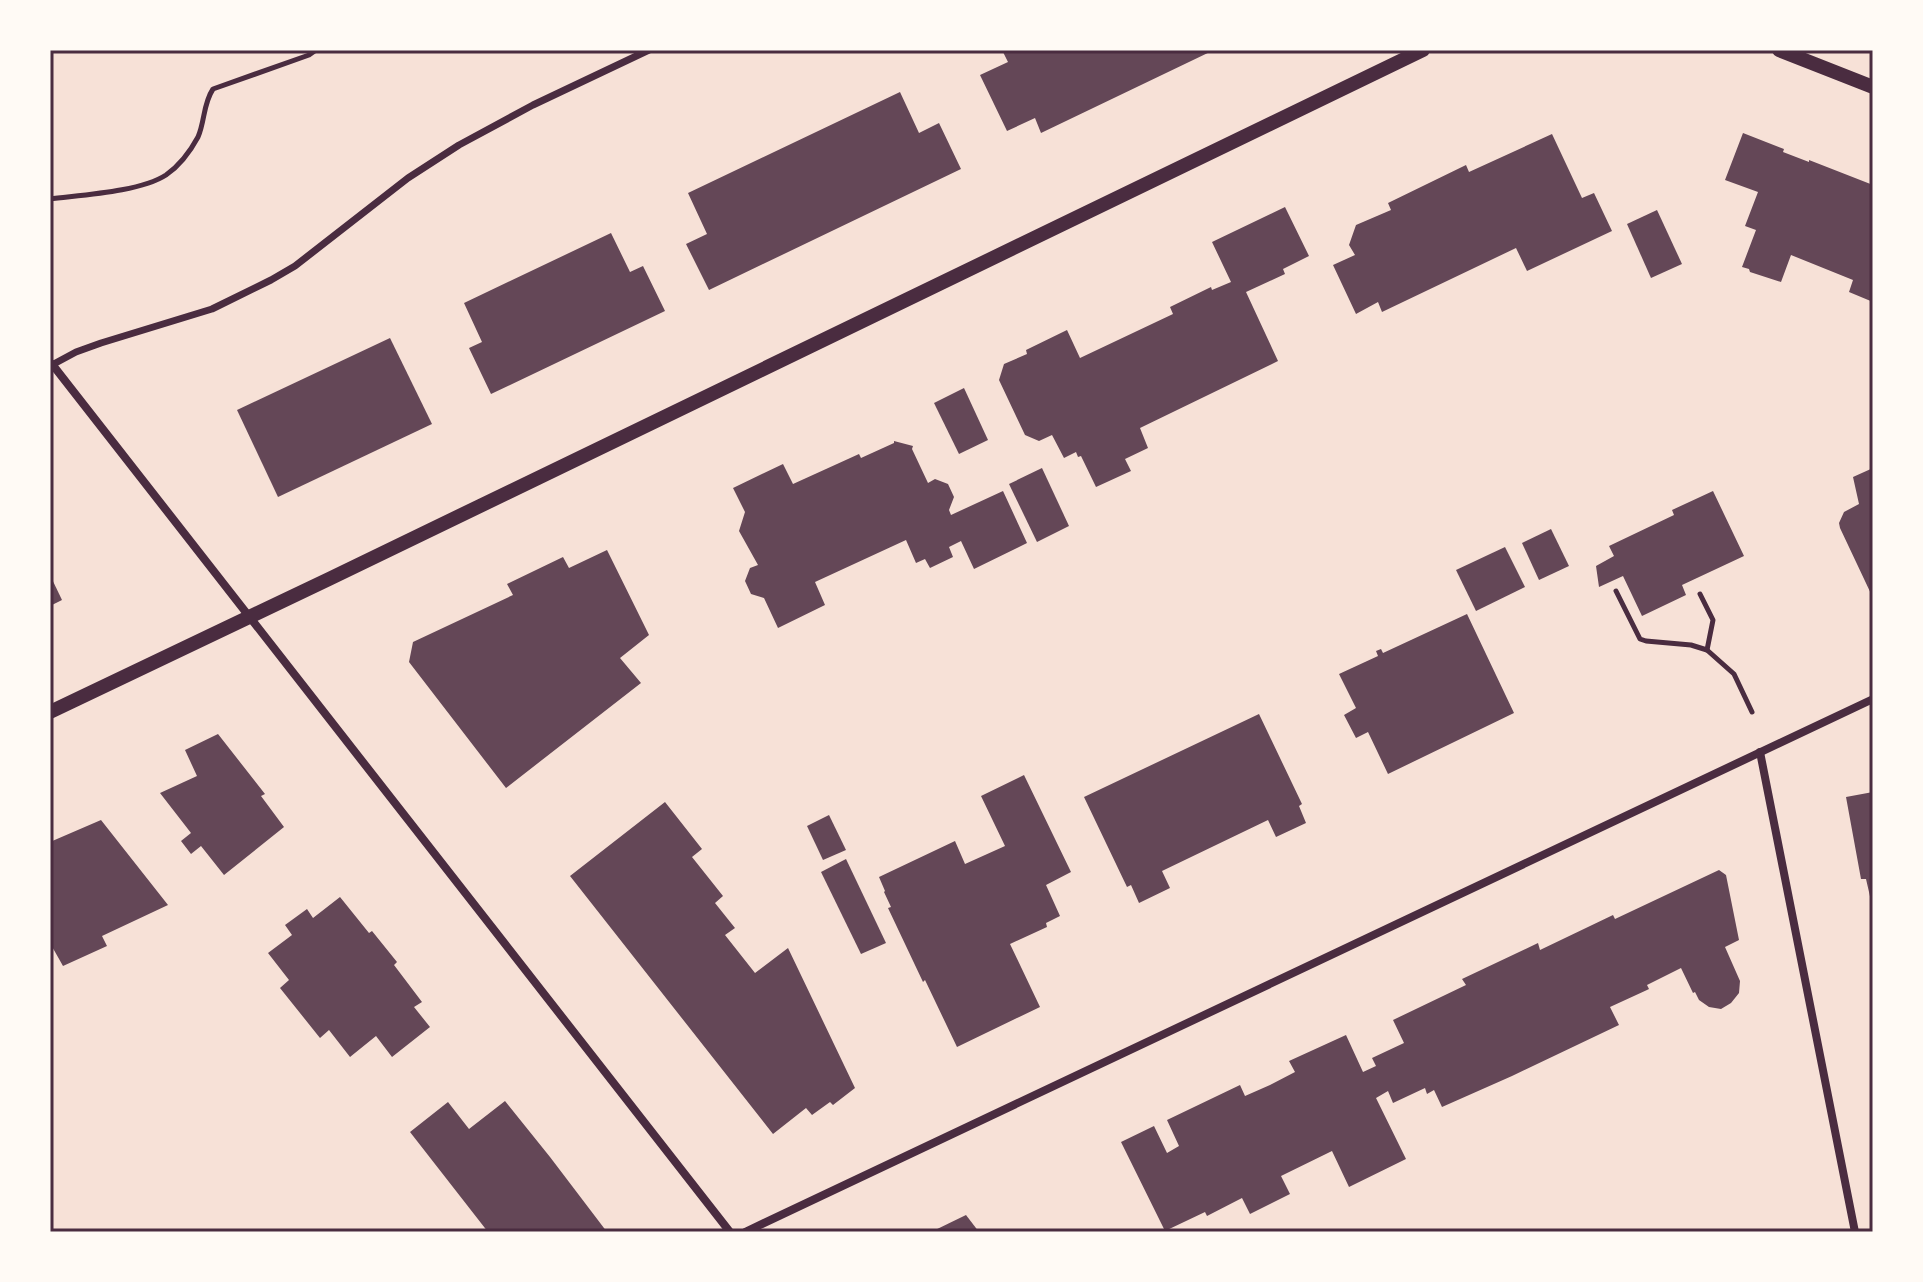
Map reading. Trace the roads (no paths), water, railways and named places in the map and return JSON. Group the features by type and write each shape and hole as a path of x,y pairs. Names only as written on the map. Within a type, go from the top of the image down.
{"street":[{"path":"649,50 533,105 459,145 408,178 295,266 271,280 212,309 101,343 51,365 730,1232"},
{"path":"50,712 1423,50"},
{"path":"1779,50 1873,87"},
{"path":"745,1232 1873,699"},
{"path":"1760,752 1855,1232"}]}
